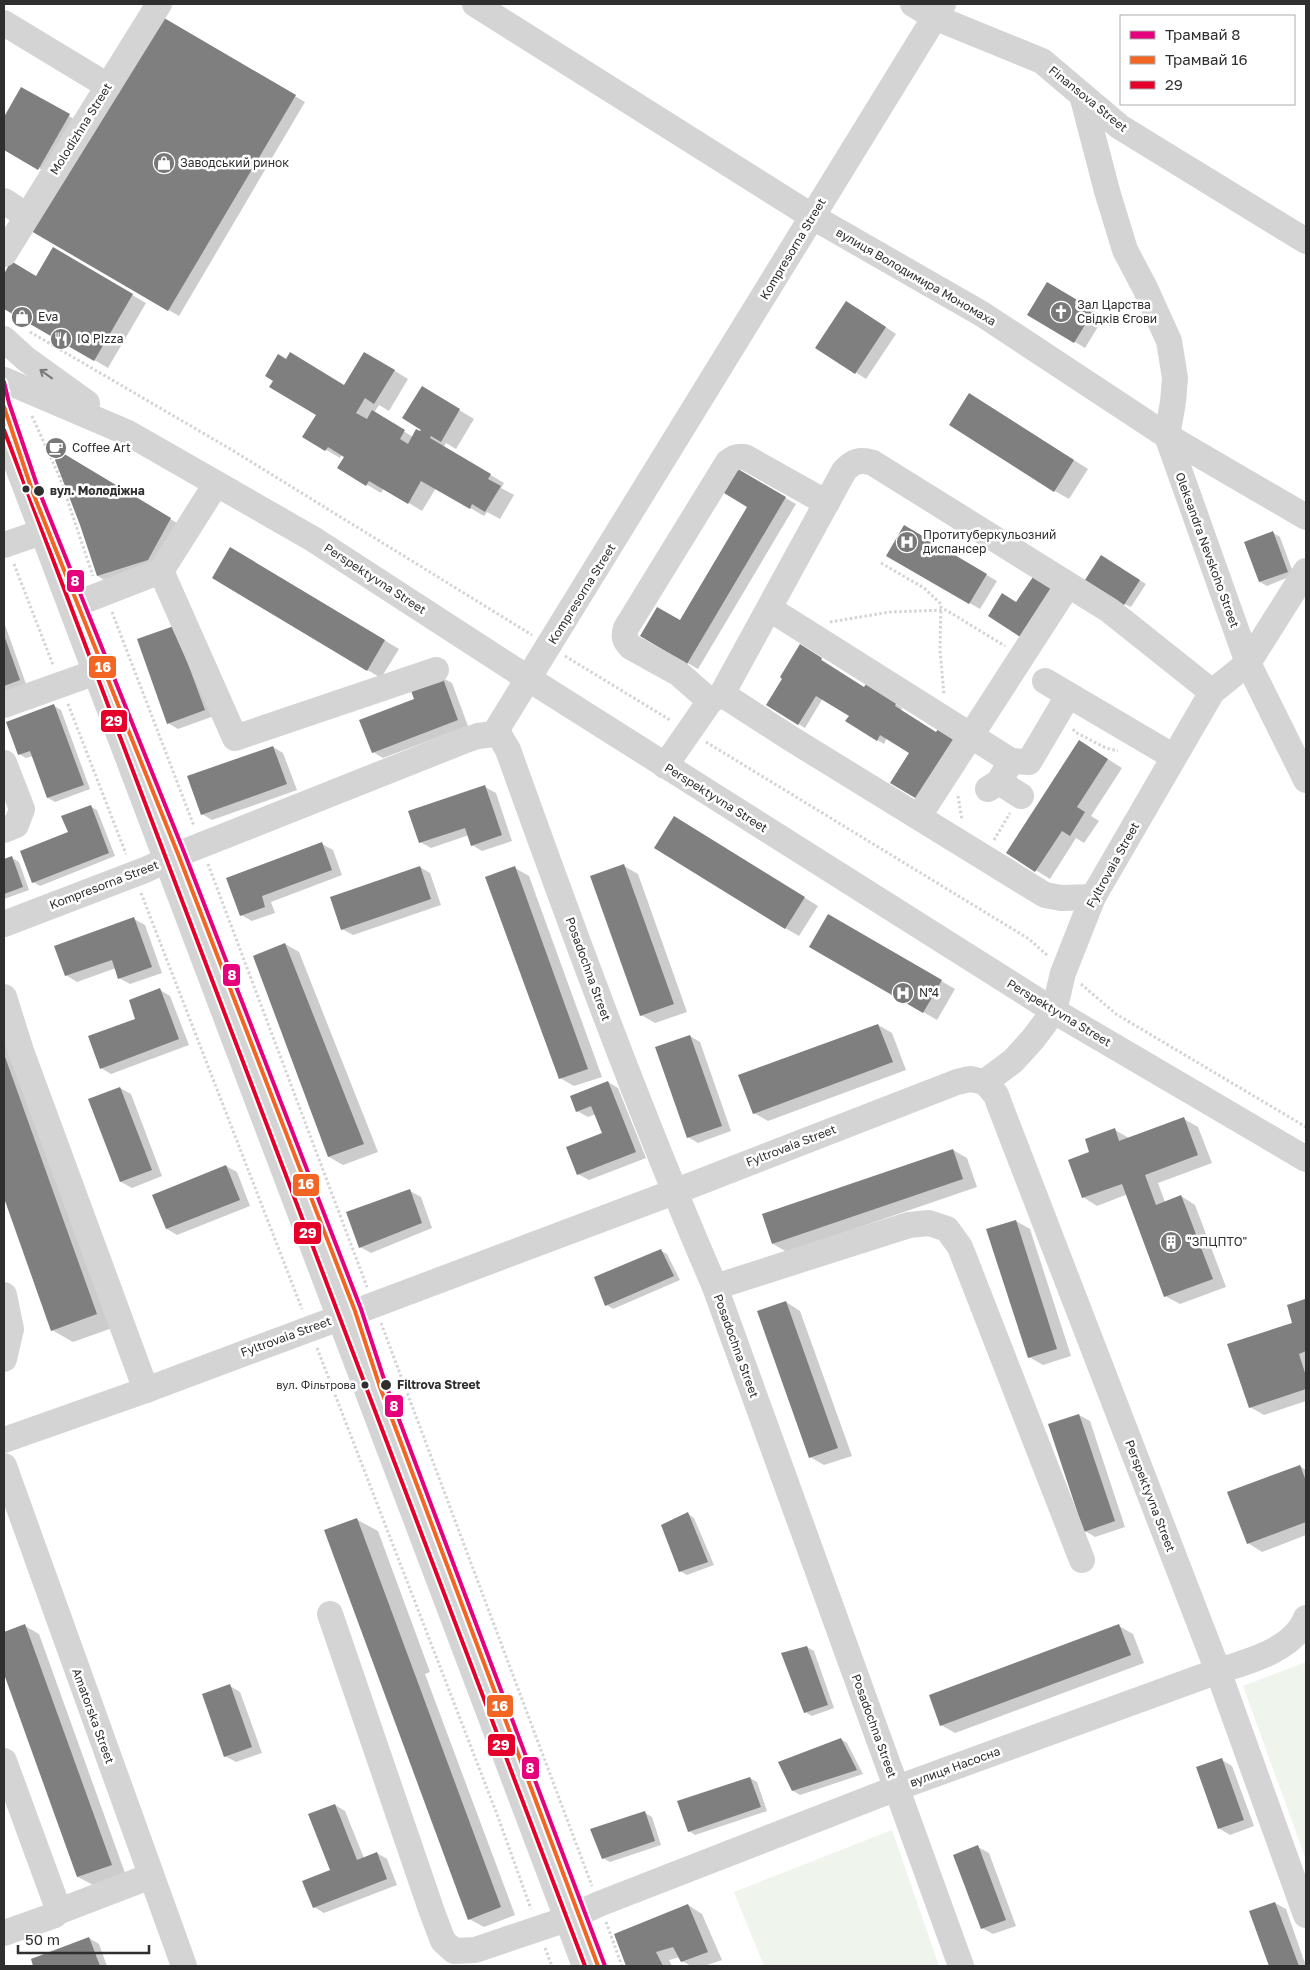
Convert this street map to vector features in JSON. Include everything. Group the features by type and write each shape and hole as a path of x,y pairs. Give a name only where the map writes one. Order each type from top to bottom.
{"street":[{"name":"Molodizhna Street","path":"4,254 159,4"},
{"name":"вулиця Володимира Мономаха","path":"475,4 813,216 982,314 1167,436 1306,517"},
{"name":"Kompresorna Street","path":"4,924 466,740 494,734 813,216 930,8"},
{"name":"Finansova Street","path":"930,8 1042,61 1120,127 1306,241"},
{"path":"4,23 108,86"},
{"path":"1082,95 1124,250 1145,288 1169,341 1175,378 1167,436"},
{"path":"4,201 27,216"},
{"name":"Perspektyvna Street","path":"13,333 26,359 128,433 313,539 665,766 1054,1011 1306,1159"},
{"name":"Perspektyvna Street","path":"4,380 128,433"},
{"path":"4,430 585,1966"},
{"name":"Oleksandra Nevskoho Street","path":"1167,436 1248,663"},
{"path":"827,503 745,457 733,458 728,462 626,628 624,635 626,642 631,647 716,697 988,844 1045,895 1061,898 1093,897"},
{"path":"665,766 716,697 770,609 844,471 852,463 862,460 874,463 1109,610 1212,692"},
{"path":"70,606 161,571 216,484"},
{"path":"4,544 42,532"},
{"path":"161,571 235,738 436,670"},
{"name":"Fyltrovaia Street","path":"4,1440 146,1390 374,1305 674,1192 957,1082 970,1078 985,1082 1013,1061 1033,1040 1054,1011 1064,970 1093,897 1212,692 1248,663 1306,571"},
{"path":"926,805 1068,585"},
{"path":"770,609 970,735 999,777 1021,796"},
{"path":"1248,663 1306,780"},
{"path":"4,705 96,672"},
{"path":"1045,681 1174,757"},
{"path":"999,777 1030,762 1062,706"},
{"name":"Posadochna Street","path":"494,734 501,738 508,750 601,1007 674,1192 715,1287 961,1966"},
{"path":"4,763 22,809 16,825 4,830"},
{"path":"4,997 20,1051 146,1390"},
{"name":"Perspektyvna Street","path":"985,1082 996,1095 1218,1672 1306,1914"},
{"path":"715,1287 909,1225 929,1223 947,1229 960,1246 1082,1560"},
{"path":"4,1295 11,1329 4,1359"},
{"name":"Amatorska Street","path":"4,1466 184,1966"},
{"name":"вулиця Насосна","path":"330,1614 443,1941 454,1951 475,1950 567,1918 897,1788 1254,1660 1294,1636 1304,1625 1306,1618"},
{"path":"4,1761 56,1903 57,1912"},
{"path":"4,1933 151,1876"}],"path":[{"path":"13,333 232,450 1028,939 1116,1014 1306,1127"},
{"path":"31,414 60,478 98,589 110,608 201,845 546,1758 622,1966"},
{"path":"881,563 924,588 941,604 940,656 946,720"},
{"path":"808,633 828,623 890,612 942,609"},
{"path":"957,788 962,819 970,824"},
{"path":"988,844 1021,796"},
{"path":"263,1208 490,1799 552,1966"}],"shaded area":[{"path":"1306,1662 1306,1860 1243,1686"},
{"path":"892,1830 939,1966 764,1966 734,1892"}],"building":[{"name":"Заводський ринок","path":"159,15 296,95 168,311 31,231"},
{"path":"21,87 70,114 38,170 4,150 4,117"},
{"path":"53,247 133,294 94,361 4,309 4,274 11,261 36,276"},
{"name":"Зал Царства Свідків Єгови","path":"1047,282 1094,310 1074,343 1027,315"},
{"path":"846,301 886,327 855,374 815,348"},
{"path":"290,352 344,385 364,352 395,370 374,404 365,398 356,413 367,419 372,410 405,430 400,439 408,444 416,429 421,430 402,418 422,386 460,409 441,442 431,436 430,438 491,474 488,479 501,486 485,512 472,504 470,509 421,481 408,504 369,481 366,486 337,468 344,457 328,447 325,451 302,437 316,415 269,387 273,381 265,376 278,354 286,359"},
{"path":"969,393 1074,460 1054,492 949,425"},
{"path":"56,449 171,518 148,560 97,576 55,460 57,457"},
{"path":"738,469 786,497 687,664 640,636 657,607 680,620 747,507 724,493"},
{"path":"904,525 987,574 969,604 886,556"},
{"path":"1273,531 1288,572 1259,582 1244,542"},
{"path":"230,547 385,640 367,671 212,578"},
{"path":"1101,555 1140,580 1124,605 1085,580"},
{"path":"1035,574 1058,589 1025,640 988,616 1002,593 1016,602"},
{"path":"174,626 205,710 167,724 137,639"},
{"path":"4,635 20,680 4,686"},
{"path":"800,644 822,658 821,660 864,687 866,684 896,703 895,706 936,732 938,729 960,742 922,802 890,783 909,753 880,735 877,741 845,721 849,716 816,696 798,725 766,705"},
{"path":"442,676 458,720 372,753 359,720 414,699 410,688"},
{"path":"54,704 84,785 47,798 30,751 18,755 6,722"},
{"path":"1079,740 1108,759 1077,807 1085,812 1070,836 1062,831 1035,872 1006,853"},
{"path":"273,746 287,784 201,815 187,776"},
{"path":"485,785 502,835 471,846 465,828 419,843 408,811"},
{"path":"91,805 109,853 32,883 20,851 68,832 61,816"},
{"path":"674,816 805,897 785,929 654,848"},
{"path":"322,842 332,870 262,896 265,907 240,916 226,878"},
{"path":"12,856 23,887 4,894 4,859"},
{"path":"624,864 674,1004 640,1016 590,876"},
{"path":"420,866 431,899 341,930 330,897"},
{"path":"515,866 588,1069 559,1079 485,877"},
{"path":"828,914 942,980 923,1013 809,947"},
{"path":"134,917 152,967 118,979 112,960 65,976 54,946"},
{"path":"285,943 364,1144 328,1157 253,956"},
{"path":"160,988 179,1039 100,1069 88,1036 135,1019 129,1000"},
{"path":"878,1024 893,1062 753,1114 738,1075"},
{"path":"690,1035 722,1126 687,1138 655,1047"},
{"path":"4,1054 97,1314 51,1331 4,1198"},
{"path":"608,1081 636,1152 577,1175 566,1147 602,1133 591,1106 576,1112 570,1096"},
{"path":"120,1087 152,1170 120,1182 88,1099"},
{"name":"\"ЗПЦПТО\"","path":"1184,1117 1198,1155 1145,1175 1156,1205 1181,1195 1213,1279 1164,1297 1122,1184 1082,1198 1068,1160 1089,1152 1085,1139 1115,1128 1119,1141"},
{"path":"953,1149 963,1179 772,1244 762,1214"},
{"path":"226,1165 240,1200 166,1229 152,1195"},
{"path":"410,1189 422,1223 359,1248 346,1212"},
{"path":"1016,1220 1057,1349 1028,1358 986,1229"},
{"path":"661,1249 674,1276 605,1306 594,1277"},
{"path":"1305,1299 1306,1351 1299,1354 1306,1376 1306,1389 1249,1408 1227,1344 1292,1323 1287,1305"},
{"path":"786,1301 838,1448 809,1458 757,1311"},
{"path":"1079,1414 1115,1521 1084,1532 1048,1424"},
{"path":"1300,1465 1306,1481 1306,1522 1247,1544 1227,1492"},
{"path":"688,1512 708,1562 679,1572 661,1525"},
{"path":"357,1518 501,1907 468,1920 324,1530"},
{"path":"25,1624 112,1865 77,1877 4,1674 4,1632"},
{"path":"1119,1624 1131,1655 940,1726 929,1695"},
{"path":"807,1646 828,1705 804,1713 781,1653"},
{"path":"230,1684 252,1747 224,1757 202,1694"},
{"path":"841,1738 857,1770 792,1791 778,1762"},
{"path":"1222,1758 1244,1820 1218,1829 1196,1767"},
{"path":"750,1777 761,1807 688,1832 677,1801"},
{"path":"335,1804 357,1860 377,1852 387,1879 313,1908 302,1881 330,1870 308,1814"},
{"path":"645,1811 655,1841 602,1859 590,1829"},
{"path":"978,1845 1006,1920 981,1929 953,1855"},
{"path":"1275,1902 1299,1966 1269,1966 1249,1911"},
{"path":"688,1904 708,1952 681,1962 673,1947 656,1952 663,1966 626,1966 614,1934"},
{"path":"89,1937 100,1966 33,1966 31,1959"}],"tram line":[{"name":"8","path":"4,382 9,403 39,491 184,852 361,1309 386,1385 605,1966"},
{"name":"16","path":"4,407 33,493 178,854 355,1311 380,1387 598,1966"}],"transit line":[{"name":"29","path":"4,430 585,1966"}],"place":[{"name":"Заводський ринок","path":"164,163"},
{"name":"Зал Царства Свідків Єгови","path":"1061,312"},
{"name":"Eva","path":"22,317"},
{"name":"IQ PIzza","path":"61,339"},
{"name":"Coffee Art","path":"56,448"},
{"name":"вул. Молодіжна","path":"39,491"},
{"name":"Протитуберкульозний диспансер","path":"907,542"},
{"name":"N°4","path":"903,993"},
{"name":"\"ЗПЦПТО\"","path":"1171,1242"},
{"name":"вул. Фільтрова","path":"365,1385"},
{"name":"Filtrova Street","path":"386,1385"}]}
